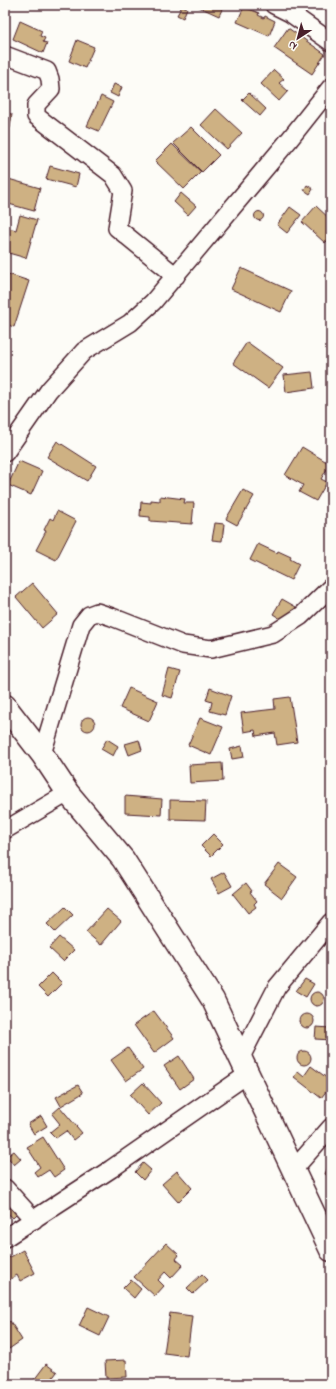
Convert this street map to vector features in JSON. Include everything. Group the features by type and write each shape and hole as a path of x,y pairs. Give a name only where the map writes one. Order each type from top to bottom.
{"street":[{"path":"274,5 290,13 331,42"},
{"path":"5,55 47,71 51,89 36,105 36,116 113,175 123,191 117,228 176,276"},
{"path":"5,453 49,390 84,351 130,323 153,302 290,140 331,87"},
{"path":"42,754 81,625 89,615 97,612 183,645 211,649 273,634 301,616 331,586"},
{"path":"5,706 42,754 68,793 123,859 213,1000 331,1250"},
{"path":"5,830 68,793"},
{"path":"5,1238 111,1169 244,1065 278,987 331,922"},
{"path":"294,1169 331,1127"},
{"path":"5,1188 34,1220"}],"building":[{"path":"197,5 224,5 219,16"},
{"path":"320,5 331,5 331,10"},
{"path":"182,6 187,8 183,18 177,15"},
{"path":"244,7 259,13 258,15 264,18 265,16 275,21 269,36 237,22"},
{"path":"20,21 42,31 40,36 45,38 43,42 47,43 43,53 13,39"},
{"path":"288,28 325,54 312,74 274,48"},
{"path":"77,40 94,47 85,68 69,61"},
{"path":"274,70 284,79 279,83 288,91 279,101 261,84"},
{"path":"114,84 122,87 118,97 110,93"},
{"path":"249,93 266,109 260,116 242,100"},
{"path":"101,96 113,102 99,131 87,126"},
{"path":"216,109 242,133 227,149 201,125"},
{"path":"5,113 12,114 10,128 5,127"},
{"path":"191,127 219,155 202,172 173,143"},
{"path":"172,144 201,172 184,189 155,161"},
{"path":"50,166 79,174 76,187 46,179"},
{"path":"5,178 40,188 34,211 5,203"},
{"path":"307,185 313,189 310,194 304,190"},
{"path":"181,193 196,206 188,215 174,202"},
{"path":"316,206 331,220 331,237 325,243 302,222"},
{"path":"290,207 301,215 287,233 277,225"},
{"path":"259,211 264,216 259,221 254,216"},
{"path":"20,215 37,220 26,258 5,252 5,227 16,230"},
{"path":"241,268 291,291 281,312 231,289"},
{"path":"5,273 29,281 14,327 5,324 5,300 7,295 5,294"},
{"path":"247,342 283,368 268,388 233,363"},
{"path":"312,372 314,388 286,392 284,375"},
{"path":"57,441 96,466 87,481 47,457"},
{"path":"302,447 330,464 321,479 327,482 316,501 299,492 303,485 285,475"},
{"path":"19,461 42,471 31,495 8,485"},
{"path":"243,490 254,496 237,525 226,519"},
{"path":"160,496 185,499 184,503 194,503 192,524 150,521 150,517 140,516 141,502 151,503 151,500 160,501"},
{"path":"57,511 76,521 56,560 36,550 46,531 44,530 50,518 53,520"},
{"path":"215,523 224,524 222,541 212,540"},
{"path":"258,544 277,553 278,551 291,557 290,559 299,564 291,580 250,560"},
{"path":"32,583 58,614 42,628 16,597"},
{"path":"282,599 296,607 287,623 273,614"},
{"path":"169,669 180,672 172,698 162,695"},
{"path":"129,688 158,701 149,721 120,708"},
{"path":"210,688 231,696 225,715 210,711 212,702 206,700"},
{"path":"290,697 297,742 277,745 275,733 256,736 255,730 244,732 241,713 275,709 274,699"},
{"path":"88,717 93,719 95,724 93,729 88,731 83,729 81,724 83,719"},
{"path":"200,718 223,727 211,755 188,745"},
{"path":"107,739 118,746 113,756 101,749"},
{"path":"139,740 142,750 129,755 125,744"},
{"path":"242,746 244,757 232,759 230,749"},
{"path":"222,763 223,781 190,783 189,765"},
{"path":"125,796 162,799 161,815 125,813"},
{"path":"170,800 206,801 205,820 170,819"},
{"path":"213,834 223,844 211,856 201,846"},
{"path":"279,864 297,877 282,898 264,884"},
{"path":"224,872 232,886 219,893 211,879"},
{"path":"246,883 252,891 250,892 257,901 254,904 256,907 248,913 233,894"},
{"path":"65,907 73,915 55,932 47,924"},
{"path":"107,909 121,921 101,945 86,932"},
{"path":"59,937 74,950 63,961 49,948"},
{"path":"52,973 62,983 48,997 38,987"},
{"path":"305,979 314,984 306,997 296,991"},
{"path":"317,992 322,994 324,999 322,1004 317,1006 312,1004 310,999 312,994"},
{"path":"154,1011 174,1038 154,1053 134,1025"},
{"path":"307,1014 312,1016 314,1021 312,1026 307,1028 302,1026 300,1021 302,1016"},
{"path":"316,1027 331,1028 331,1040 315,1039"},
{"path":"128,1048 143,1069 126,1081 111,1060"},
{"path":"301,1051 307,1051 311,1055 311,1061 307,1065 301,1065 297,1061 297,1055"},
{"path":"179,1056 194,1079 180,1089 164,1066"},
{"path":"311,1066 331,1081 331,1085 321,1098 294,1077 298,1071 304,1076"},
{"path":"143,1083 161,1103 148,1115 130,1095"},
{"path":"78,1085 83,1093 61,1106 56,1097"},
{"path":"60,1107 82,1133 73,1140 66,1131 56,1138 50,1132 60,1124 52,1114"},
{"path":"41,1116 47,1126 34,1134 28,1124"},
{"path":"43,1137 64,1170 54,1177 49,1170 38,1177 34,1172 40,1167 27,1147"},
{"path":"14,1151 21,1159 14,1165 7,1156"},
{"path":"331,1160 331,1177 325,1174"},
{"path":"143,1163 151,1170 143,1180 135,1172"},
{"path":"177,1171 192,1188 178,1202 162,1184"},
{"path":"5,1200 20,1211 13,1218 5,1211"},
{"path":"166,1243 179,1255 176,1259 183,1265 171,1278 165,1272 158,1280 164,1286 155,1296 134,1277"},
{"path":"23,1250 35,1273 20,1281 17,1275 5,1282 5,1260"},
{"path":"202,1274 208,1280 193,1294 187,1288"},
{"path":"131,1280 141,1289 134,1298 123,1288"},
{"path":"88,1307 109,1317 100,1336 79,1326"},
{"path":"170,1313 192,1316 187,1356 164,1353"},
{"path":"10,1321 22,1340 9,1349 5,1343 5,1325"},
{"path":"126,1360 127,1377 106,1378 105,1361"},
{"path":"46,1364 57,1372 48,1384 40,1384 34,1380"}]}
